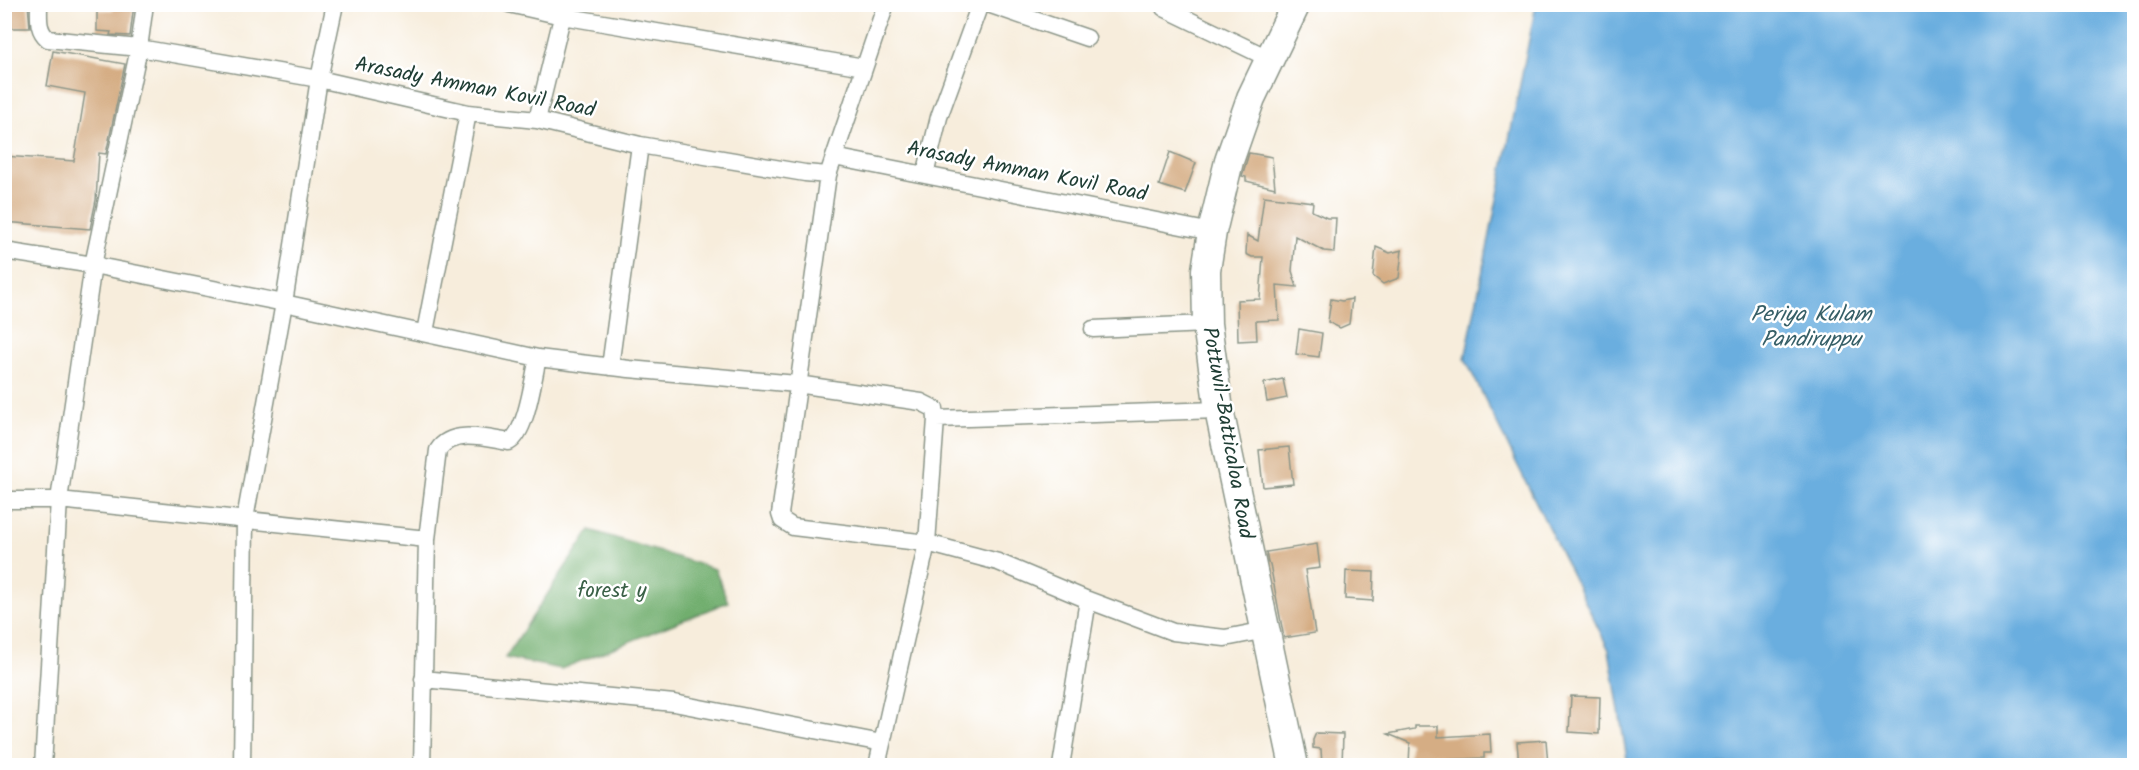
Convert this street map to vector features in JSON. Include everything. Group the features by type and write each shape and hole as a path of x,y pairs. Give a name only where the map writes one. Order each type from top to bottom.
{"highway":[{"name":"Pottuvil-Batticaloa Road","path":"1294,765 1219,410 1207,324 1206,270 1212,232 1229,161 1251,98 1296,4"}],"street":[{"name":"Arasady Amman Kovil Road","path":"39,4 39,28 48,39 139,48 319,79 468,113 537,120 640,145 828,175"},
{"path":"43,765 59,500 93,266 139,48 145,4"},
{"path":"242,765 245,519 284,303 319,79 335,4"},
{"path":"508,4 563,10 864,67"},
{"path":"886,4 828,175 797,384 780,514 782,520 794,527 927,543 998,562 1088,600 1173,632 1225,638 1266,630"},
{"path":"925,175 939,117 980,4"},
{"path":"988,4 1087,38"},
{"path":"1164,9 1270,58"},
{"path":"537,120 563,10"},
{"path":"425,332 468,113"},
{"path":"610,367 640,145"},
{"name":"Arasady Amman Kovil Road","path":"834,158 1212,232"},
{"path":"4,251 284,303 538,358 797,384 921,402 935,409 927,543 878,765"},
{"path":"1093,329 1207,324"},
{"path":"422,765 426,539 438,450 445,443 466,436 509,442 513,440 522,424 538,358"},
{"path":"936,419 1219,410"},
{"path":"4,500 59,500 426,539"},
{"path":"1061,765 1088,600"},
{"path":"423,679 674,703 882,743"}],"green space":[{"name":"forest y","path":"590,530 715,569 728,602 561,669 505,658"}],"water":[{"name":"Periya Kulam Pandiruppu","path":"1536,5 2134,5 2134,765 1628,765 1609,650 1465,359"}],"building":[{"path":"4,4 28,4 30,28 4,28"},
{"path":"113,4 134,4 130,36 110,35 111,32 97,31 97,10 113,10"},
{"path":"53,51 125,64 106,154 99,153 96,200 90,229 4,222 4,156 74,161 85,93 47,86"},
{"path":"1170,152 1196,163 1185,193 1159,185"},
{"path":"1249,153 1272,157 1275,188 1246,181 1246,177 1242,176"},
{"path":"1264,196 1313,202 1312,211 1327,218 1336,218 1334,252 1324,251 1295,236 1292,271 1297,287 1277,285 1279,320 1256,321 1257,340 1238,341 1237,300 1260,299 1263,257 1252,257 1246,254 1247,235 1258,241"},
{"path":"1376,247 1390,253 1402,250 1399,278 1383,284 1373,276"},
{"path":"1331,299 1342,301 1352,299 1349,324 1340,328 1328,322"},
{"path":"1299,329 1322,333 1319,357 1296,354"},
{"path":"1283,379 1287,398 1267,402 1264,383"},
{"path":"1289,447 1293,484 1263,487 1259,450"},
{"path":"1317,544 1320,568 1305,570 1315,633 1284,638 1266,552"},
{"path":"1346,571 1374,572 1373,601 1345,599"},
{"path":"1571,696 1600,697 1599,734 1569,732"},
{"path":"1415,726 1438,726 1438,737 1490,734 1491,753 1484,753 1484,758 1440,760 1440,765 1409,765 1410,743 1388,734 1415,729"},
{"path":"1316,733 1343,734 1342,765 1322,765 1321,749 1313,748"},
{"path":"1546,740 1548,765 1519,765 1517,742"}]}
